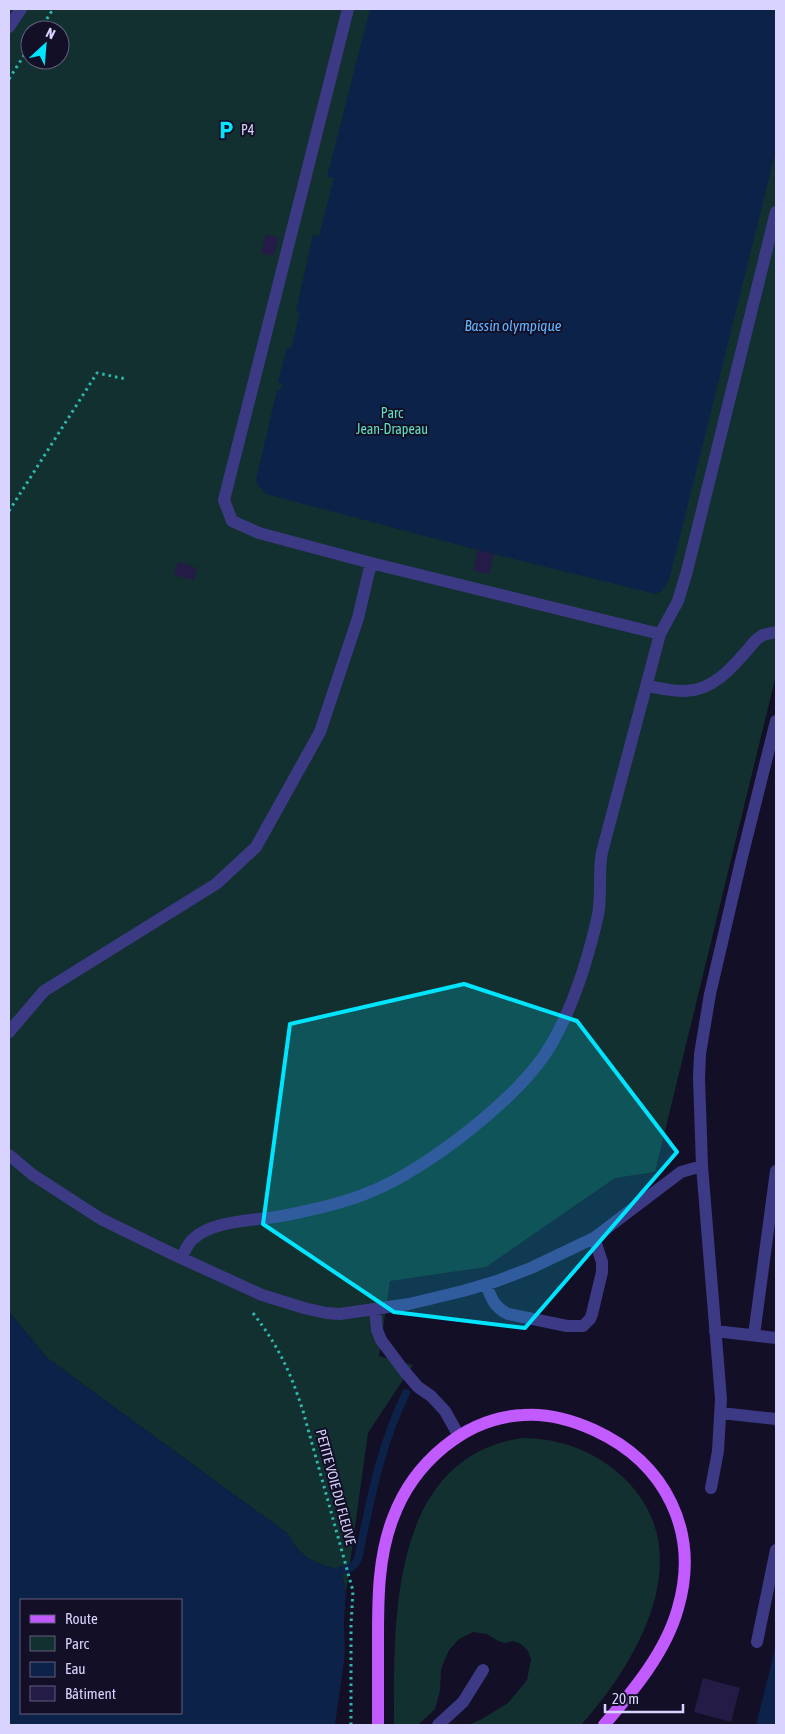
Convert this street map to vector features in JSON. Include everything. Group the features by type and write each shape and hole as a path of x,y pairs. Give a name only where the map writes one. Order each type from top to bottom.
{"main road":[{"path":"378,1725 379,1585 386,1541 392,1520 409,1485 435,1454 460,1436 484,1423 503,1417 523,1414 570,1420 599,1432 629,1450 652,1471 670,1500 682,1536 685,1558 684,1577 678,1609 670,1630 649,1667 604,1725"}],"street":[{"path":"9,27 20,9"},
{"path":"348,9 224,500 232,522 259,533 371,563 660,634"},
{"path":"181,1258 193,1238 210,1229 328,1206 372,1192 394,1181 427,1161 483,1119 505,1099 543,1058 552,1044 567,1014 593,934 600,898 600,862 602,852 648,686 660,634 678,601 687,571 776,212"},
{"path":"9,1032 44,991 216,884 256,847 320,732 358,618 371,563"},
{"path":"648,686 682,691 709,686 722,676 757,639 763,635 776,632"},
{"path":"711,1488 718,1451 721,1399 702,1166 700,1054 704,1025 741,861 776,721"},
{"path":"9,1156 34,1175 101,1219 181,1258 262,1295 304,1308 340,1314 409,1304 486,1284 557,1257 594,1238 681,1172 702,1166"},
{"path":"754,1335 776,1171"},
{"path":"486,1284 494,1304 499,1310 508,1314 567,1326 583,1326 592,1314 602,1272 602,1262 594,1238"},
{"path":"375,1310 377,1330 381,1340 418,1387 431,1396 445,1411 460,1436"},
{"path":"715,1331 776,1338"},
{"path":"721,1413 776,1419"},
{"path":"757,1642 776,1550"},
{"path":"438,1725 463,1702 483,1670"}],"path":[{"path":"46,20 53,9"},
{"path":"9,79 20,62"},
{"path":"9,511 97,373 126,379"},
{"name":"PETITE VOIE DU FLEUVE","path":"257,1320 277,1348 294,1384 353,1592 351,1616 351,1725"}],"highlighted area":[{"path":"464,984 577,1021 677,1152 525,1328 394,1312 263,1224 290,1024"}],"green space":[{"name":"Parc Jean-Drapeau","path":"9,9 776,9 776,675 655,1172 615,1178 486,1267 390,1281 379,1356 413,1365 368,1433 346,1592 341,1570 309,1559 298,1549 288,1534 47,1358 9,1312"},
{"path":"522,1438 548,1440 584,1451 616,1471 643,1500 657,1532 660,1566 654,1601 642,1635 624,1667 603,1698 581,1725 468,1725 508,1703 527,1680 531,1659 528,1651 521,1644 513,1641 505,1643 487,1634 473,1632 459,1639 449,1650 441,1669 440,1691 435,1709 418,1725 394,1725 395,1640 399,1595 408,1551 423,1511 445,1477 478,1452"}],"water":[{"name":"Bassin olympique","path":"370,9 776,9 776,150 669,580 662,591 655,594 478,550 266,494 259,486 256,480 277,390 280,391 282,383 278,382 287,347 291,348 300,312 296,311 313,235 319,236 334,178 327,177"},
{"path":"9,1312 47,1358 288,1534 298,1549 309,1559 341,1570 346,1592 344,1622 345,1654 335,1725 9,1725"},
{"path":"776,1645 776,1725 756,1725"}],"building":[{"path":"266,234 279,238 273,256 261,253"},
{"path":"478,550 494,554 489,574 473,570"},
{"path":"178,562 197,568 193,580 174,575"},
{"path":"703,1678 740,1688 731,1722 694,1712"}],"waterway":[{"path":"341,1570 351,1567 358,1559 372,1495 389,1433 406,1393"}],"place":[{"name":"P4","path":"226,130"}]}
